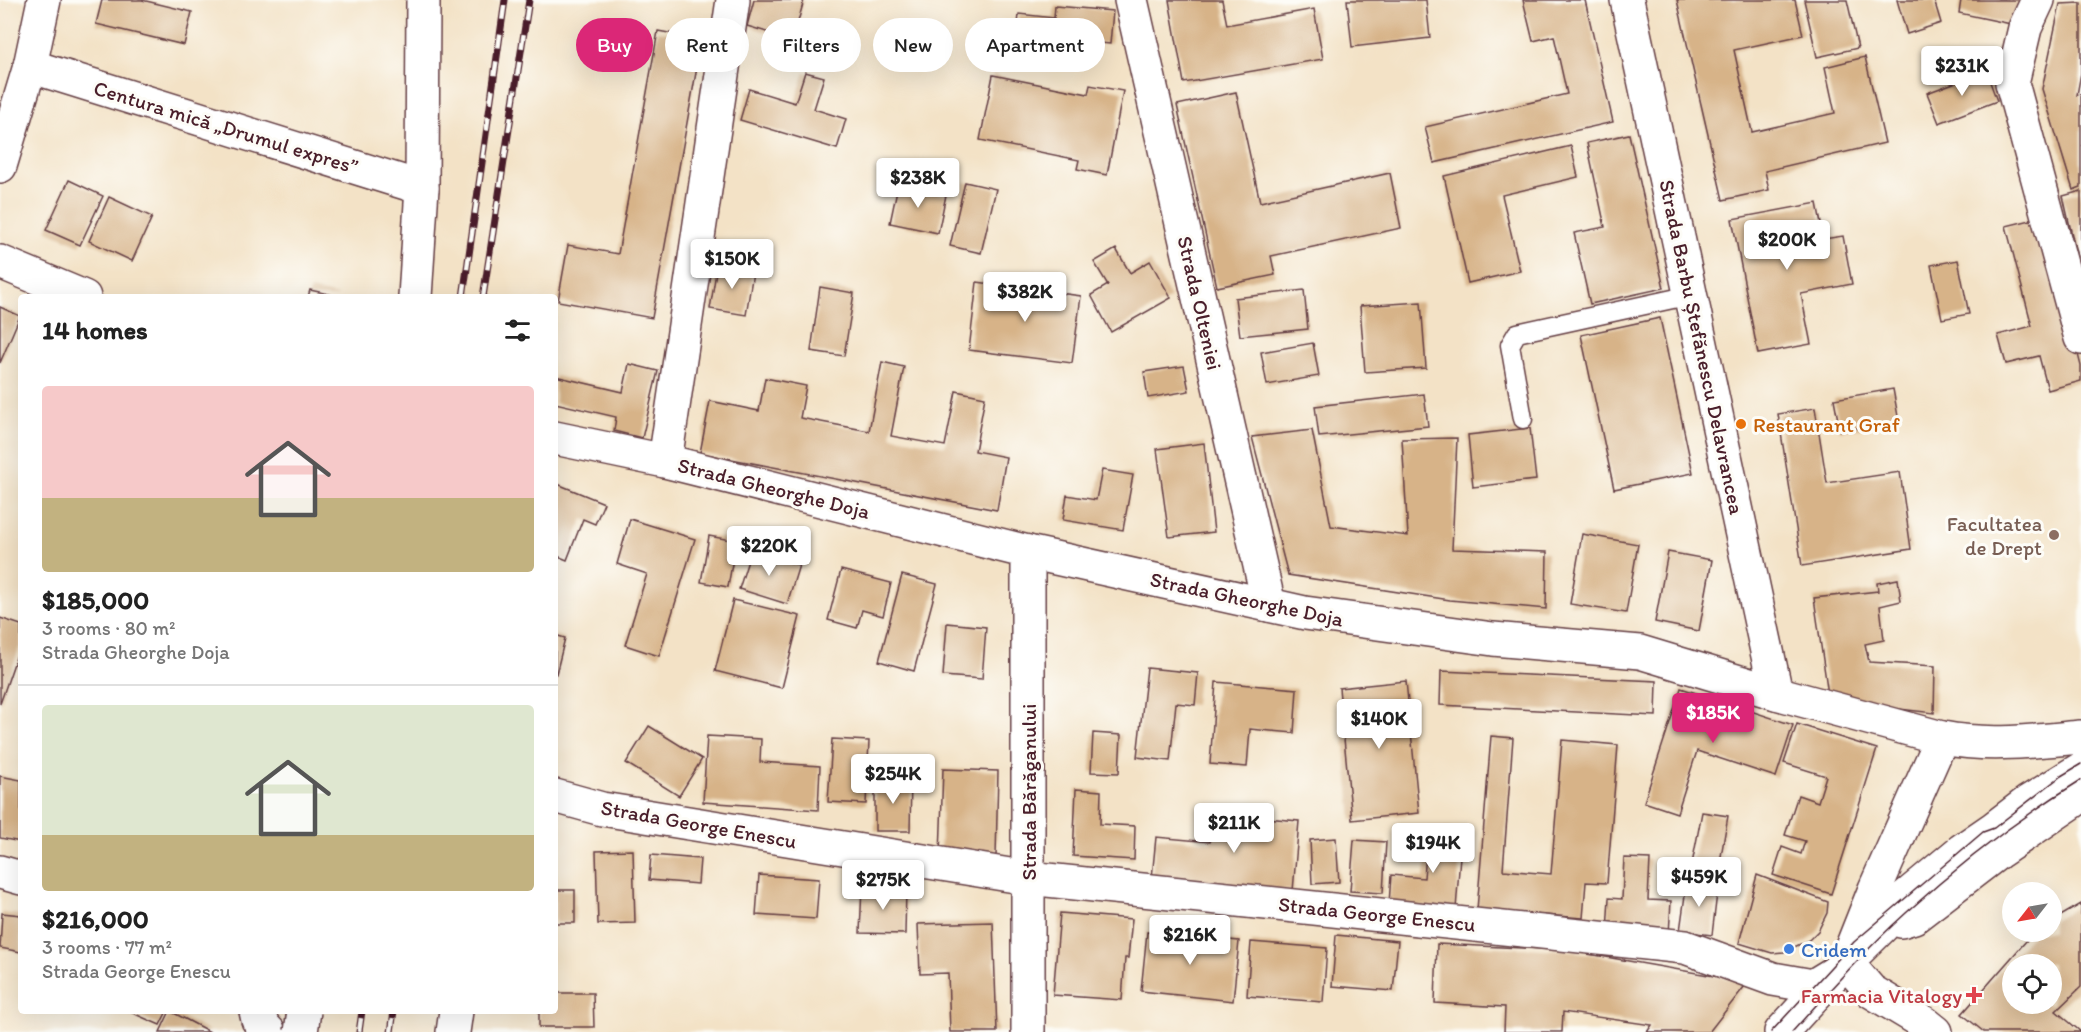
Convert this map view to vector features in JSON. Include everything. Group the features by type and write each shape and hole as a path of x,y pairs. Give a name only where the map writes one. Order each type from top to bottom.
{"street":[{"path":"0,166 30,66 44,0"},
{"path":"415,294 422,188 423,0"},
{"path":"665,461 733,0"},
{"name":"Strada Olteniei","path":"1131,0 1269,605"},
{"name":"Strada Barbu Ștefănescu Delavrancea","path":"1627,0 1776,693"},
{"path":"2038,0 2025,28 2012,83 2081,338"},
{"name":"Centura mică „Drumul expres”","path":"30,66 422,188"},
{"path":"0,262 77,294"},
{"name":"Strada Gheorghe Doja","path":"558,439 665,461 1028,552 1315,615 1470,636 1640,652 1776,693 1966,743 1992,744 2081,737"},
{"name":"Strada Bărăganului","path":"1028,552 1028,1032"},
{"path":"1841,967 1942,738"},
{"path":"1781,1032 1841,967 1882,927 1891,909 1962,850 2028,802 2081,769"},
{"path":"1882,927 1914,917 2000,851 2081,796"},
{"name":"Strada George Enescu","path":"558,797 602,809 1028,878 1685,947 1773,979 1813,986 1841,967"},
{"path":"0,872 18,877"},
{"path":"1841,967 1871,991 1936,1032"},
{"path":"257,1014 258,1020 269,1032"},
{"path":"453,1032 456,1014"}],"lane":[{"path":"1523,419 1510,345 1517,333 1691,295"}],"building":[{"path":"102,0 142,0 192,12 184,45 96,24"},
{"path":"754,0 804,0 799,18 761,18 761,30 749,27"},
{"path":"1169,0 1222,0 1227,25 1314,9 1323,59 1184,83"},
{"path":"1347,0 1426,0 1430,38 1352,47"},
{"path":"1523,0 1585,0 1613,122 1434,163 1425,127 1567,94 1554,36 1533,41"},
{"path":"1677,0 1795,0 1803,35 1734,50 1752,132 1835,113 1825,67 1865,57 1885,143 1765,171 1769,190 1723,200"},
{"path":"1804,0 1847,0 1858,48 1817,57"},
{"path":"1897,0 1934,0 1941,23 1907,34"},
{"path":"1961,0 2021,0 2016,25 1959,13"},
{"path":"2081,3 2081,73 2077,95 2081,94 2081,187 2073,190 2042,89 2060,4"},
{"path":"1055,6 1113,11 1110,44 1105,44 1105,18 1054,18"},
{"path":"1019,14 1054,18 1019,18"},
{"path":"658,31 665,32 665,72 696,72 652,318 558,301 568,245 618,254 651,72 653,72"},
{"path":"1986,71 1997,101 1939,123 1927,93"},
{"path":"805,72 824,77 814,109 846,119 837,149 740,120 749,89 795,103"},
{"path":"993,75 1088,94 1090,85 1123,91 1107,175 1077,169 1079,160 980,140"},
{"path":"1236,92 1260,202 1390,173 1401,228 1271,256 1275,275 1217,287 1177,105"},
{"path":"1629,134 1664,288 1590,304 1574,233 1605,227 1587,143"},
{"path":"1571,146 1578,177 1502,195 1520,271 1468,283 1444,176"},
{"path":"69,180 103,196 80,245 46,230"},
{"path":"965,182 996,189 981,253 950,246"},
{"path":"898,185 946,195 938,233 890,223"},
{"path":"2081,191 2081,270 2080,270 2063,196"},
{"path":"109,197 152,217 132,261 89,241"},
{"path":"1817,203 1824,239 1843,236 1852,284 1801,294 1811,344 1758,354 1732,219"},
{"path":"2043,217 2081,366 2081,381 2048,390 2039,356 2006,364 1998,335 2032,326 2006,226"},
{"path":"1116,249 1130,273 1150,261 1171,298 1111,332 1091,295 1108,285 1094,262"},
{"path":"1958,260 1969,314 1942,319 1931,265"},
{"path":"717,266 753,272 746,315 710,309"},
{"path":"977,282 1081,296 1072,363 969,350"},
{"path":"820,287 854,293 844,356 811,351"},
{"path":"310,290 329,294 309,294"},
{"path":"1304,290 1308,329 1240,336 1235,298"},
{"path":"1421,302 1426,368 1365,372 1360,306"},
{"path":"0,307 18,315 18,321 0,363"},
{"path":"1660,318 1693,473 1614,489 1581,335"},
{"path":"1313,343 1319,376 1267,385 1261,352"},
{"path":"882,362 904,367 891,436 945,446 956,391 985,397 975,451 1006,457 997,510 700,453 710,401 759,411 765,378 806,386 800,418 869,431"},
{"path":"629,364 658,371 642,438 614,431 616,417 558,404 558,377 623,392"},
{"path":"1184,366 1189,391 1148,398 1144,372"},
{"path":"1893,389 1899,422 1840,431 1834,399"},
{"path":"1424,394 1428,426 1319,437 1315,406"},
{"path":"1815,408 1827,483 1900,472 1911,549 1802,566 1778,414"},
{"path":"1530,428 1536,480 1473,487 1468,435"},
{"path":"1312,430 1331,526 1408,536 1402,439 1457,438 1452,549 1547,552 1546,609 1450,600 1288,575 1252,437"},
{"path":"1204,443 1214,532 1169,537 1157,449"},
{"path":"1102,470 1133,475 1123,530 1063,520 1067,495 1096,500"},
{"path":"558,484 604,503 595,524 583,519 567,560 558,556"},
{"path":"630,519 695,539 659,656 625,645 647,574 617,564"},
{"path":"1582,534 1638,544 1626,613 1570,604"},
{"path":"709,536 736,541 728,587 701,582"},
{"path":"751,551 799,565 787,604 739,589"},
{"path":"1668,552 1712,560 1699,631 1655,622"},
{"path":"841,570 891,583 883,616 862,610 857,628 828,620"},
{"path":"902,575 937,584 914,671 879,661"},
{"path":"1898,579 1901,601 1880,606 1884,640 1865,644 1869,662 1935,666 1934,713 1829,701 1814,598 1878,591 1877,583"},
{"path":"733,600 800,616 782,688 715,671"},
{"path":"0,618 18,624 18,652 0,704"},
{"path":"947,623 986,627 982,679 943,676"},
{"path":"558,636 565,638 558,666"},
{"path":"1147,668 1198,673 1195,705 1176,703 1170,761 1137,757"},
{"path":"1441,671 1657,681 1656,716 1440,705"},
{"path":"1406,681 1419,813 1352,820 1339,688"},
{"path":"1216,682 1297,689 1294,733 1250,729 1247,767 1210,764"},
{"path":"1681,688 1793,725 1776,777 1697,751 1677,813 1644,802"},
{"path":"1797,724 1877,749 1831,894 1773,875 1782,847 1801,854 1805,841 1785,835 1798,795 1818,802 1826,776 1784,763"},
{"path":"649,726 702,759 679,796 626,763"},
{"path":"1093,733 1121,735 1119,773 1091,772"},
{"path":"707,736 761,739 760,762 820,766 818,810 703,802"},
{"path":"1491,736 1513,738 1503,870 1551,874 1562,740 1618,745 1607,883 1586,882 1583,918 1477,910"},
{"path":"832,739 869,741 866,804 828,802"},
{"path":"943,769 998,771 996,857 940,855"},
{"path":"0,776 18,779 18,841 0,838"},
{"path":"875,780 911,780 910,831 875,831"},
{"path":"1076,789 1101,791 1100,824 1135,826 1134,860 1073,856"},
{"path":"1702,812 1728,816 1719,868 1692,864"},
{"path":"1213,813 1299,821 1293,891 1152,878 1156,837 1210,842"},
{"path":"1428,827 1462,830 1456,909 1389,904 1391,875 1424,878"},
{"path":"1336,838 1339,882 1312,884 1310,840"},
{"path":"1354,840 1386,842 1383,893 1350,891"},
{"path":"633,850 635,923 598,924 596,851"},
{"path":"651,855 700,859 698,884 649,880"},
{"path":"1624,858 1650,859 1648,900 1671,901 1669,934 1607,931 1609,898 1622,899"},
{"path":"759,875 819,879 816,919 756,915"},
{"path":"1757,875 1828,902 1827,913 1818,931 1809,940 1784,952 1772,953 1739,943"},
{"path":"1687,881 1718,885 1712,935 1680,931"},
{"path":"862,887 906,889 905,934 860,933"},
{"path":"558,890 575,890 575,923 558,923"},
{"path":"2081,904 2081,987 2062,1005 2062,954 2015,954 2025,942 2062,942 2062,915"},
{"path":"2,913 18,915 18,951 0,948"},
{"path":"1060,913 1132,919 1128,958 1125,958 1122,1000 1053,995"},
{"path":"993,922 997,1032 950,1032 948,973 920,974 918,924"},
{"path":"1147,932 1239,941 1233,1001 1141,991"},
{"path":"1336,935 1398,941 1393,991 1332,986"},
{"path":"1251,942 1327,948 1323,1002 1247,996"},
{"path":"1437,944 1566,950 1748,982 1709,1032 1647,1032 1652,1025 1563,1012 1562,1032 1504,1032 1505,1007 1435,1003"},
{"path":"2002,968 2002,1014 2060,1014 2081,1032 1984,1032 1962,1014"},
{"path":"558,993 593,993 594,1027 539,1027 539,1014 558,1014"},
{"path":"135,1014 166,1014 160,1025"},
{"path":"169,1014 176,1014 210,1032 160,1032"}],"tram line":[{"path":"1771,1032 1854,942 1983,832 1994,828 2061,776 2081,764"},
{"path":"1792,1032 1862,956 1926,895 2013,826 2081,780"}],"railway":[{"path":"463,294 505,0"},
{"path":"483,294 529,0"},
{"path":"359,1032 362,1014"},
{"path":"391,1032 394,1014"}],"place":[{"name":"Restaurant Graf","path":"1741,424"},
{"name":"Facultatea de Drept","path":"2054,535"},
{"name":"Cridem","path":"1789,949"},
{"name":"Farmacia Vitalogy","path":"1974,995"}]}
